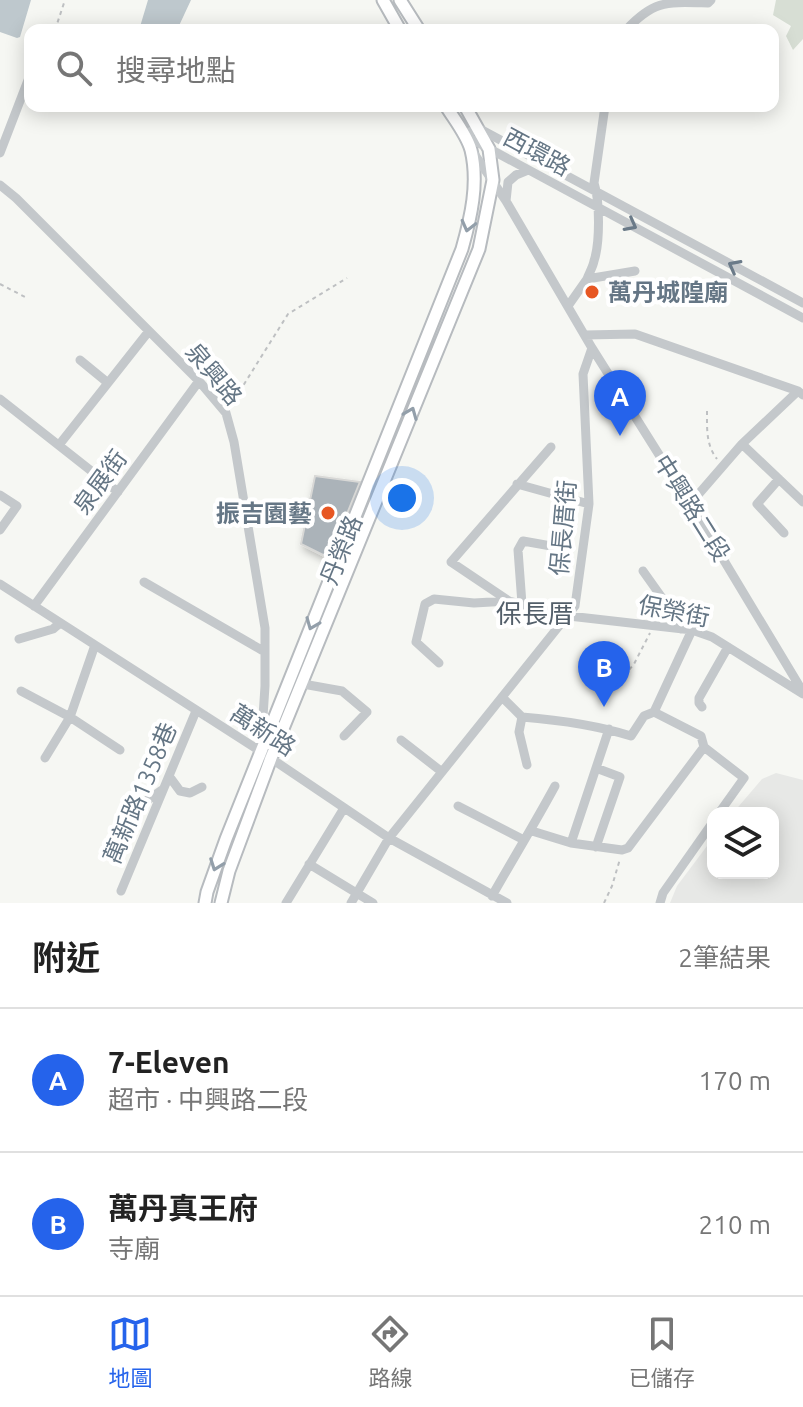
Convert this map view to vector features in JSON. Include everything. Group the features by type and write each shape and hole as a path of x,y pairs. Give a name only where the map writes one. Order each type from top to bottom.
{"main road":[{"path":"383,0 397,24"},
{"path":"402,1 415,24"},
{"name":"中興路二段","path":"450,112 471,148"},
{"name":"中興路二段","path":"469,112 489,149 493,180"},
{"name":"丹榮路","path":"205,903 216,865 260,751 462,249 475,191 471,148"},
{"name":"丹榮路","path":"221,903 229,871 271,758 479,249 493,180"},
{"path":"379,454 392,459"}],"street":[{"path":"630,24 652,4 708,3 711,0"},
{"path":"397,24 402,1"},
{"path":"0,153 24,91"},
{"path":"568,306 587,279 595,259 598,207 594,183 604,112"},
{"name":"西環路","path":"464,135 478,128 803,303"},
{"name":"西環路","path":"464,135 803,318"},
{"name":"中興路二段","path":"471,148 803,693"},
{"path":"506,201 508,182 528,170"},
{"name":"泉興路","path":"0,185 199,381 226,413 234,442 265,628 260,751"},
{"path":"587,279 635,271"},
{"path":"59,445 149,331"},
{"path":"585,335 635,334 800,393 742,444 690,504"},
{"name":"保長厝街","path":"354,898 389,838 575,606 589,504 583,374 592,348"},
{"path":"80,360 108,383"},
{"name":"泉展街","path":"34,606 199,381"},
{"path":"0,399 118,492"},
{"path":"742,444 803,502"},
{"path":"509,601 451,562 551,447"},
{"path":"779,479 757,504 784,533"},
{"path":"517,484 589,504"},
{"path":"0,495 17,506 0,530"},
{"path":"522,604 518,550 523,541 551,546"},
{"path":"643,571 681,629"},
{"path":"144,582 265,652"},
{"name":"萬新路","path":"0,584 271,758 389,838 507,903"},
{"path":"439,663 416,642 425,604 441,599 474,603 509,601"},
{"name":"保榮街","path":"509,601 569,616 692,630 712,637 803,693"},
{"path":"19,639 53,629 60,623"},
{"path":"502,697 522,717 609,729 631,736 644,716 654,712 692,630"},
{"path":"45,758 70,717 95,645"},
{"path":"702,707 699,698 728,647"},
{"path":"303,684 342,691 367,712 344,736"},
{"path":"21,691 70,717 120,750"},
{"name":"萬新路1358巷","path":"121,891 196,711"},
{"path":"654,712 701,736 704,747 744,778 723,807"},
{"path":"522,717 519,732 527,765"},
{"path":"571,843 609,729"},
{"path":"401,740 442,772"},
{"path":"532,831 571,843 622,850 628,848 704,747"},
{"path":"596,768 620,777 596,847"},
{"path":"169,776 180,791 190,793 202,787"},
{"path":"492,896 532,831 555,786"},
{"path":"135,809 163,789"},
{"path":"458,806 524,840"},
{"path":"286,903 344,808"},
{"path":"660,903 663,893 707,831"},
{"path":"309,864 354,898 373,903"}],"path":[{"path":"57,24 65,0"},
{"path":"226,413 288,314 347,278"},
{"path":"0,284 25,297"},
{"path":"707,411 707,436 711,452 723,466"},
{"path":"619,682 634,664 653,625"},
{"path":"604,903 622,850"}],"shaded area":[{"path":"0,0 31,0 20,37 0,32"},
{"path":"148,0 191,0 180,24 141,24"},
{"path":"776,0 803,0 803,39 793,50 786,36 791,26 773,15"},
{"path":"776,773 803,780 803,903 670,903 677,886 707,846 707,879 779,879 779,807 738,807 762,779"}],"building":[{"name":"振吉園藝","path":"315,476 360,482 329,558 301,544"}],"place":[{"name":"萬丹城隍廟","path":"592,292"},
{"name":"7-Eleven","path":"620,436"},
{"name":"振吉園藝","path":"328,513"},
{"name":"萬丹真王府","path":"604,707"}],"district":[{"name":"保長厝","path":"535,613"}]}
